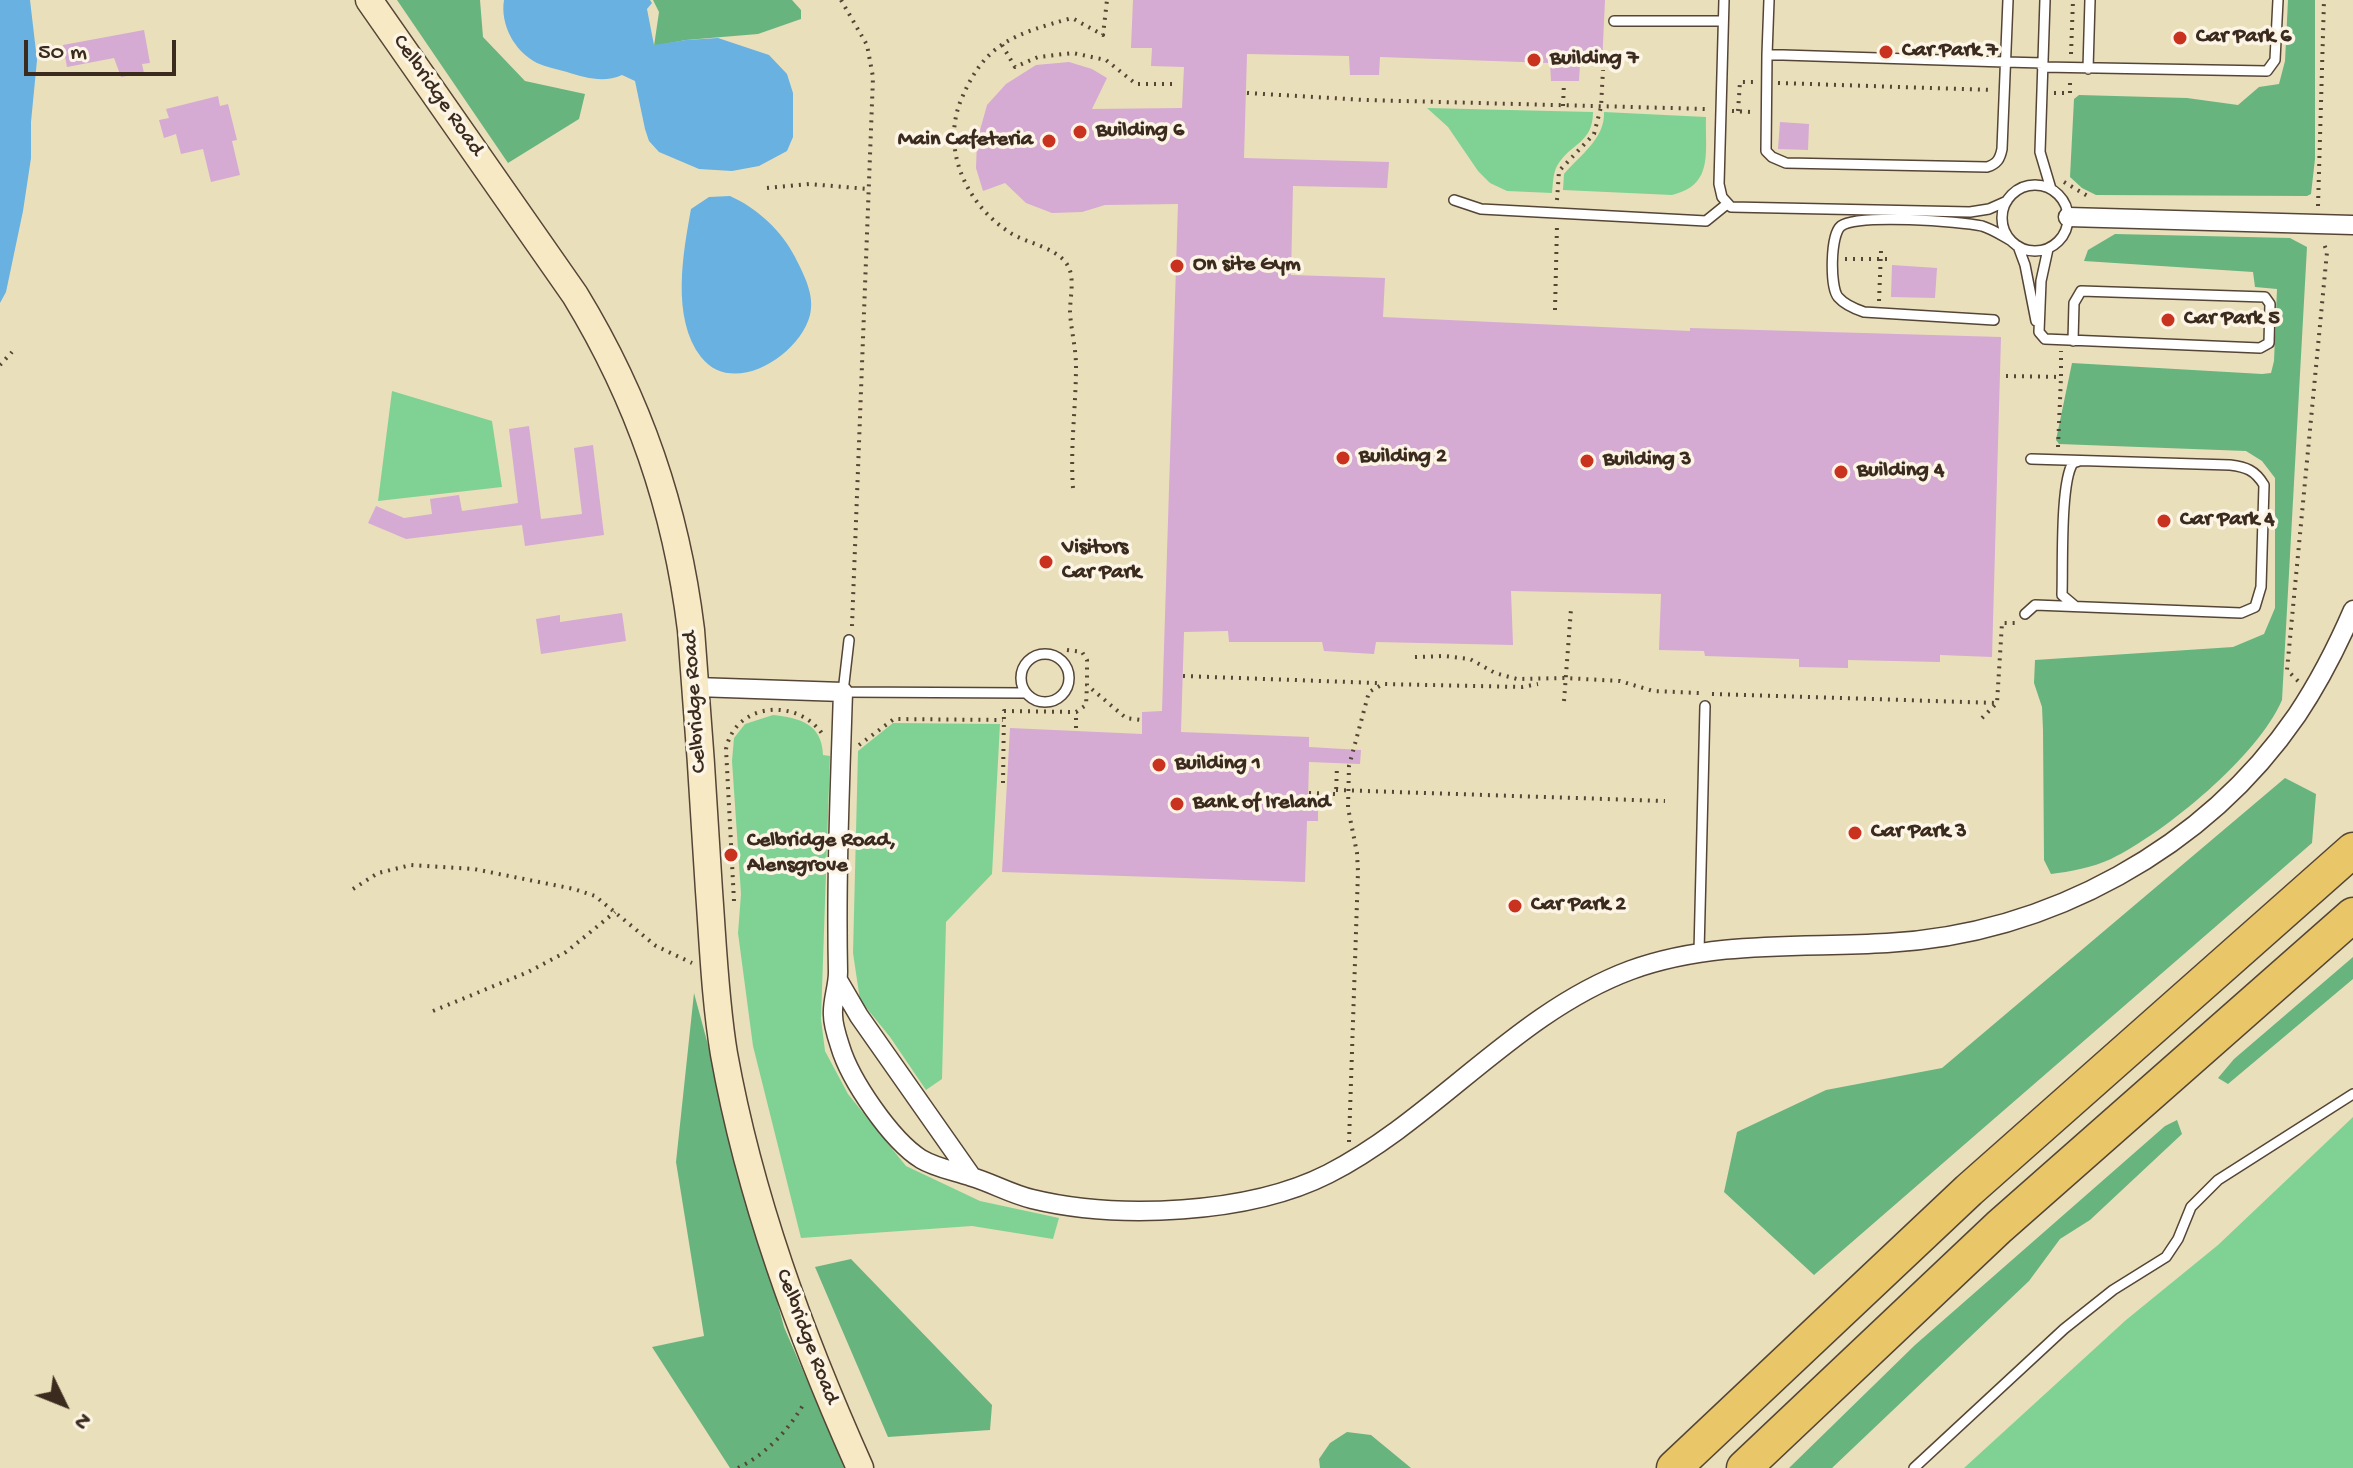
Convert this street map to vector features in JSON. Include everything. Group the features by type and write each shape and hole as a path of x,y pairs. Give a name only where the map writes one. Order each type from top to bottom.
{"highway":[{"path":"1674,1468 1969,1190 2353,850"},
{"path":"1744,1468 1999,1227 2353,915"}],"main road":[{"name":"Celbridge Road","path":"369,0 575,295 621,378 649,442 684,574 696,687 715,980 724,1053 745,1149 771,1245 811,1357 860,1468"}],"street":[{"path":"2068,217 2353,225"},
{"path":"696,687 843,692 836,937 838,980 832,1016 844,1057 857,1084 897,1138 924,1161 1046,1202 1113,1209 1169,1210 1266,1197 1300,1187 1385,1140 1536,1021 1590,987 1662,960 1735,947 1885,943 1950,937 2017,919 2070,900 2120,876 2202,819 2255,768 2312,693 2353,610"},
{"path":"838,980 859,1016 972,1177"}],"lane":[{"path":"1724,0 1719,184 1727,204 1731,207 1970,212 1989,209 2031,185 2051,189 2066,205 2068,217 2063,235 2048,249 2041,281 2039,332"},
{"path":"1769,0 1766,151 1772,157 1786,163 1987,167 2001,157 2008,0"},
{"path":"2045,0 2040,152 2051,189"},
{"path":"2088,69 2090,0"},
{"path":"1767,55 2005,62 2088,69 2267,71 2273,65 2276,54 2278,0"},
{"path":"1614,21 1723,21"},
{"path":"1454,200 1481,209 1706,221 1727,204"},
{"path":"2007,201 2002,221 2025,265 2039,332 2045,339 2061,341 2260,348 2269,343 2270,304 2265,297 2081,291 2074,303 2073,341"},
{"path":"1994,320 1864,312 1849,307 1836,295 1833,259 1837,230 1857,221 1942,221 1982,226 2028,250 2048,249"},
{"path":"2024,618 2035,605 2241,613 2249,611 2258,601 2261,587 2264,485 2254,472 2245,467 2031,459"},
{"path":"2079,607 2065,600 2063,583 2066,479 2073,463 2082,460"},
{"path":"849,640 843,692 1025,693 1031,699 1045,703 1060,697 1068,685 1066,665 1052,655 1031,658 1020,678 1025,693"},
{"path":"1699,952 1705,706"},
{"path":"1914,1468 2064,1329 2113,1290 2166,1257 2178,1239 2191,1207 2218,1180 2353,1094"}],"path":[{"path":"841,0 867,45 873,77 849,640"},
{"path":"1073,488 1070,455 1076,365 1070,312 1071,275 1061,256 1008,232 975,200 956,158 953,136 956,112 968,83 984,57 1019,33 1072,18 1103,35 1107,0"},
{"path":"2042,92 2070,93 2073,0"},
{"path":"2312,693 2287,670 2327,252 2316,223 2324,0"},
{"path":"1002,45 1015,67 1038,57 1073,53 1106,60 1136,84 1178,84"},
{"path":"1555,310 1559,171 1594,134 1601,107 1603,70"},
{"path":"1738,111 1740,82 2004,91"},
{"path":"1563,106 1564,83"},
{"path":"1247,93 1766,113"},
{"path":"2044,170 2095,200"},
{"path":"767,188 809,184 868,189"},
{"path":"2318,203 2326,204"},
{"path":"1879,313 1884,259 1881,251"},
{"path":"1833,259 1884,259"},
{"path":"2061,341 2058,448 2071,448"},
{"path":"0,365 12,352"},
{"path":"2006,376 2061,377"},
{"path":"1564,701 1571,609"},
{"path":"1982,718 1997,703 2002,623 2024,618"},
{"path":"1003,783 1004,711 1076,712 1086,705 1087,660 1082,652 1067,650"},
{"path":"1415,657 1470,659 1495,673 1517,679 1620,681 1662,693 1997,703"},
{"path":"1183,676 1383,684 1522,687 1538,684"},
{"path":"1355,1159 1349,1148 1358,858 1349,823 1349,766 1361,729 1365,701 1369,692 1383,684"},
{"path":"1087,685 1126,718 1142,720"},
{"path":"734,901 726,749 729,736 740,720 761,712 788,711 813,722 828,744 857,746 894,719 1003,720"},
{"path":"1076,712 1076,728"},
{"path":"1309,793 1336,794 1337,766"},
{"path":"1336,790 1665,801"},
{"path":"353,889 378,873 411,865 474,869 574,889 595,896 656,946 685,958 715,980"},
{"path":"433,1011 541,966 566,952 615,912"},
{"path":"738,1468 757,1459 791,1425 803,1405 828,1397"}],"green space":[{"path":"397,0 480,0 483,37 525,81 585,94 579,119 508,163"},
{"path":"653,0 792,0 801,10 801,19 758,34 654,46 659,12"},
{"path":"2288,0 2315,0 2315,159 2311,194 2096,195 2070,177 2074,99 2079,95 2187,98 2238,105 2259,87 2279,84 2285,61"},
{"path":"1427,108 1593,112 1592,123 1585,137 1557,166 1552,193 1507,191 1490,183 1448,127"},
{"path":"1604,112 1706,117 1706,155 1701,175 1695,184 1672,195 1563,190 1564,174 1596,138"},
{"path":"2115,234 2290,238 2307,247 2282,700 2270,722 2232,768 2158,831 2111,859 2081,869 2051,874 2044,860 2042,707 2034,683 2035,660 2233,647 2264,634 2275,608 2275,478 2262,461 2246,451 2059,444 2056,440 2072,363 2271,373 2277,289 2255,287 2253,272 2084,261 2088,250"},
{"path":"392,391 492,421 502,487 378,501"},
{"path":"773,715 792,718 814,729 822,744 823,755 830,756 821,1019 825,1051 848,1094 906,1166 980,1201 1059,1218 1053,1239 972,1226 801,1238 753,1046 738,933 741,894 732,761 734,738 745,724"},
{"path":"893,723 1000,724 992,874 946,922 942,1079 926,1090 860,1000 853,953 858,751"},
{"path":"2285,778 2316,794 2312,843 1814,1275 1724,1192 1737,1132 1826,1090 1942,1068"},
{"path":"2353,957 2353,979 2228,1084 2218,1078 2234,1059"},
{"path":"694,993 784,1327 845,1468 730,1468 652,1347 704,1336 676,1162"},
{"path":"2353,1117 2353,1468 1964,1468 2126,1320 2218,1245"},
{"path":"2177,1120 2182,1134 2090,1220 2060,1239 2029,1281 1832,1468 1789,1468 1915,1345 2165,1126"},
{"path":"851,1259 992,1405 990,1430 888,1437 815,1267"},
{"path":"1347,1432 1371,1435 1411,1468 1320,1468 1319,1459 1330,1443"}],"water":[{"path":"0,0 30,0 37,60 31,158 23,211 6,292 0,303"},
{"path":"504,0 650,0 652,3 647,9 654,45 718,38 769,55 787,74 793,93 793,137 787,151 759,166 732,171 699,169 659,152 649,141 635,81 622,75 608,79 588,78 537,63 510,36 504,18"},
{"path":"730,196 759,214 783,238 805,278 811,308 804,330 780,357 747,372 730,373 714,369 701,357 692,341 686,324 682,285 691,209 709,197"}],"building":[{"path":"1133,0 1605,0 1602,65 1580,64 1579,81 1551,81 1550,63 1380,57 1379,75 1350,75 1349,56 1247,54 1244,158 1389,162 1387,188 1293,186 1291,275 1385,278 1383,317 1690,331 1690,328 2001,337 1992,657 1940,655 1940,662 1848,660 1848,668 1799,667 1799,659 1705,656 1704,651 1659,650 1661,594 1511,591 1513,645 1376,642 1374,654 1324,651 1322,642 1229,642 1228,631 1184,632 1181,732 1309,737 1309,747 1361,750 1360,764 1309,762 1308,799 1318,800 1318,821 1307,821 1305,882 1002,872 1010,728 1142,734 1142,712 1162,711 1178,204 1105,205 1082,212 1052,213 1026,203 1005,183 983,191 976,168 977,141 987,105 1006,84 1036,65 1069,62 1092,69 1107,78 1092,109 1182,108 1184,67 1151,66 1152,48 1131,48"},
{"path":"144,30 150,63 142,64 144,73 121,77 114,58 67,67 63,45"},
{"path":"218,96 220,106 228,104 237,140 232,141 240,175 211,182 203,149 181,154 176,134 164,138 159,120 169,118 166,109"},
{"path":"1780,122 1809,124 1808,150 1778,149"},
{"path":"1892,265 1937,268 1935,298 1891,297"},
{"path":"529,426 541,519 582,514 574,448 593,445 604,535 525,546 522,525 406,539 368,523 376,506 404,518 432,514 430,499 459,495 462,511 518,503 509,429"},
{"path":"622,613 626,641 541,654 536,619 560,615 560,622"}],"place":[{"name":"Car Park 6","path":"2180,38"},
{"name":"Car Park 7","path":"1886,52"},
{"name":"Building 7","path":"1534,60"},
{"name":"Building 6","path":"1080,132"},
{"name":"Main Cafeteria","path":"1049,141"},
{"name":"On site Gym","path":"1177,266"},
{"name":"Car Park 5","path":"2168,320"},
{"name":"Building 2","path":"1343,458"},
{"name":"Building 3","path":"1587,461"},
{"name":"Building 4","path":"1841,472"},
{"name":"Car Park 4","path":"2164,521"},
{"name":"Visitors Car Park","path":"1046,562"},
{"name":"Building 1","path":"1159,765"},
{"name":"Bank of Ireland","path":"1177,804"},
{"name":"Car Park 3","path":"1855,833"},
{"name":"Celbridge Road, Alensgrove","path":"731,855"},
{"name":"Car Park 2","path":"1515,906"}]}
